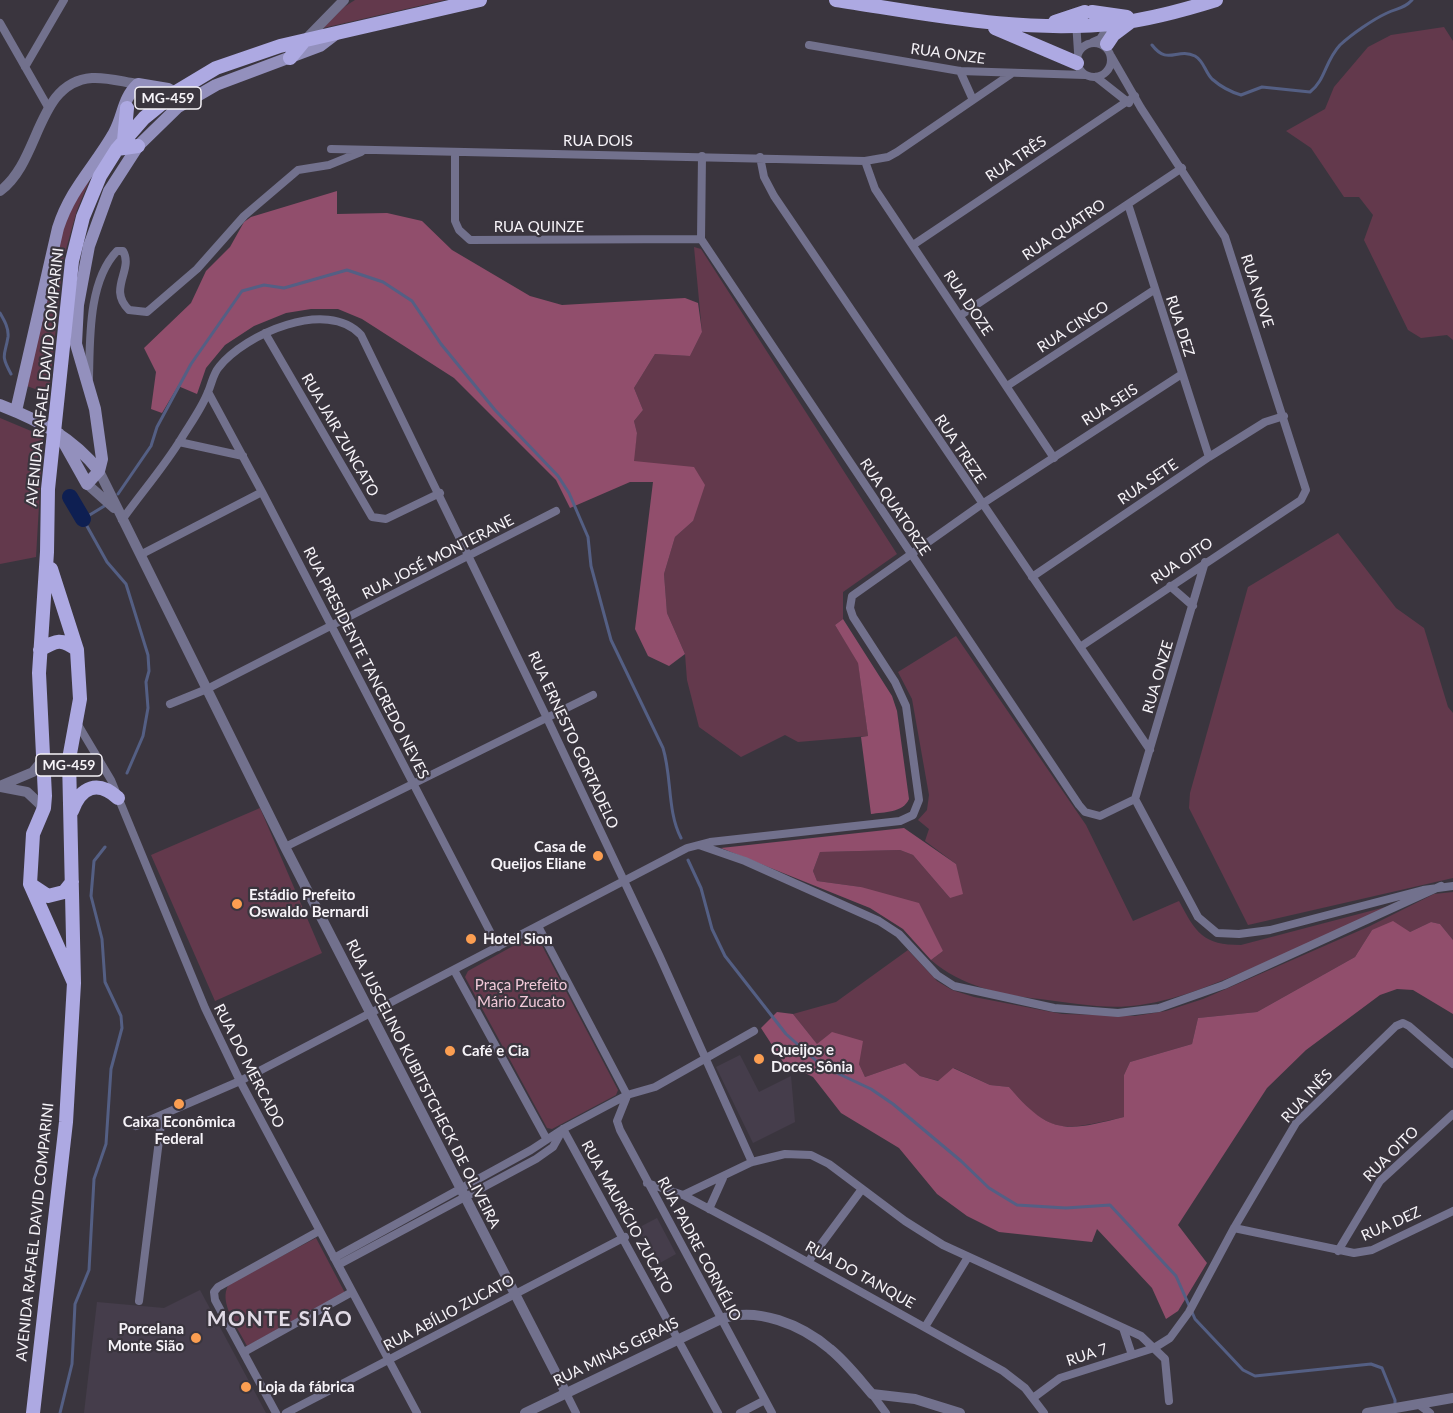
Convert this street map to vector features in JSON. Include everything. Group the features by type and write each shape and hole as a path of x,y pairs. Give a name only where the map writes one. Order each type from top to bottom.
{"main road":[{"name":"MG-459","path":"176,94 194,80 237,60 304,41 480,0"},
{"path":"836,0 877,3 975,21 1044,26 1077,32 1107,41"},
{"path":"1107,41 1136,21 1216,0"},
{"path":"1044,26 1088,12 1136,21"},
{"path":"975,21 1078,58"},
{"path":"1107,41 1136,21"},
{"path":"16,411 46,274 64,208 115,131 126,104 138,84 176,94 216,85 320,46 338,33"},
{"path":"290,58 304,41"},
{"path":"59,434 76,469 87,484 99,471 102,459 98,422 76,344 78,305 85,263 100,210 138,146 162,120 176,94"},
{"name":"AVENIDA RAFAEL DAVID COMPARINI","path":"74,983 30,884 33,834 44,808 40,650 51,460 68,294 77,240 100,176 121,145 144,118 176,94"},
{"path":"126,104 132,114 162,120"},
{"path":"126,104 121,145 138,146"},
{"path":"0,405 59,434 71,442 99,471"},
{"path":"76,469 87,459"},
{"name":"AVENIDA RAFAEL DAVID COMPARINI","path":"33,1413 66,1122 74,983 69,759 80,699 77,650 56,589 47,552"},
{"path":"40,650 57,640 66,641 77,650"},
{"path":"71,816 81,795 95,786 103,787 118,798"},
{"path":"30,884 48,897 64,892 72,882"}],"street":[{"path":"25,67 64,0"},
{"path":"304,41 344,0"},
{"path":"1088,12 1079,16 1077,32 1078,58 1085,75 1096,77 1126,101 1141,108"},
{"name":"RUA NOVE","path":"1088,12 1101,16 1107,41 1141,108 1225,237 1306,485 1305,494 1301,500"},
{"path":"0,23 48,107"},
{"path":"1077,32 1092,43 1107,41"},
{"path":"1078,58 1084,46 1100,39 1107,41"},
{"path":"1096,77 1108,69 1107,41"},
{"name":"RUA ONZE","path":"809,45 960,71 1085,75"},
{"path":"960,71 973,100"},
{"name":"RUA DOIS","path":"330,149 865,161 888,157 1011,74"},
{"path":"0,191 16,177 29,155 48,107 56,95 70,84 93,78 138,84"},
{"path":"116,80 126,104"},
{"name":"RUA TRÊS","path":"913,245 1135,96"},
{"path":"89,385 93,305 109,262 117,251 123,251 126,256 120,284 121,299 129,310 147,312 197,268 244,216 298,170 329,165 363,151"},
{"name":"RUA QUINZE","path":"455,153 455,221 459,230 470,240 701,239"},
{"path":"701,239 702,156"},
{"name":"RUA TREZE","path":"760,157 765,177 774,196 1150,750"},
{"name":"RUA DOZE","path":"865,161 875,189 1054,458"},
{"name":"RUA QUATRO","path":"961,315 1182,168"},
{"name":"RUA DEZ","path":"1128,204 1209,457"},
{"name":"RUA QUATORZE","path":"701,239 1085,812 1100,816 1135,799"},
{"name":"RUA CINCO","path":"1008,386 1154,290"},
{"name":"RUA ERNESTO GORTADELO","path":"265,333 296,322 315,319 346,322 361,334 470,555 624,881 752,1161"},
{"path":"122,520 179,442 208,393 213,378 228,357 265,333"},
{"name":"RUA JAIR ZUNCATO","path":"265,333 372,517 386,519 440,493"},
{"name":"RUA SEIS","path":"698,845 900,821 913,815 919,800 906,706 895,682 853,617 849,602 860,589 981,504 1182,374"},
{"name":"RUA PRESIDENTE TANCREDO NEVES","path":"208,393 333,627 498,947"},
{"name":"RUA SETE","path":"1032,577 1209,457 1265,422 1284,416"},
{"path":"179,442 243,456"},
{"name":"RUA JUSCELINO KUBITSTCHECK DE OLIVEIRA","path":"99,471 116,510 285,847 576,1413"},
{"name":"RUA JUSCELINO KUBITSTCHECK DE OLIVEIRA","path":"87,484 116,510"},
{"path":"140,555 262,492"},
{"name":"RUA OITO","path":"1080,646 1301,500"},
{"name":"RUA JOSÉ MONTERANE","path":"170,704 207,689 333,627 556,512"},
{"name":"RUA ONZE","path":"1135,799 1206,562"},
{"path":"1170,586 1192,606"},
{"path":"285,847 546,716 593,695"},
{"name":"RUA DO MERCADO","path":"77,722 104,767 205,1008 240,1081 417,1413"},
{"path":"0,786 33,772 42,761"},
{"path":"0,786 27,792 44,808"},
{"path":"1135,799 1198,917 1217,933 1239,934 1270,930 1441,886 1453,886"},
{"path":"136,1126 240,1081 624,881 698,845 756,866 879,921 898,934 937,975 954,986 1054,1008 1118,1013 1159,1008 1224,985 1441,886"},
{"path":"538,926 627,1095"},
{"path":"454,970 546,1138"},
{"name":"RUA INÊS","path":"1154,1348 1170,1338 1182,1323 1234,1228 1296,1123 1396,1026 1403,1023 1409,1026 1453,1064"},
{"path":"462,1193 531,1150 546,1138 627,1095 655,1088 754,1031"},
{"name":"RUA PADRE CORNÉLIO","path":"627,1095 618,1116 618,1125 772,1413"},
{"name":"RUA OITO","path":"1338,1251 1380,1181 1453,1114"},
{"path":"139,1301 162,1116"},
{"path":"336,1261 462,1193 546,1153 558,1141 563,1129"},
{"name":"RUA MAURÍCIO ZUCATO","path":"563,1129 625,1237 718,1413"},
{"path":"683,1196 752,1161 785,1154 811,1155 829,1164 924,1234 968,1257 1137,1334 1154,1348 1167,1364 1169,1401"},
{"path":"709,1209 723,1177"},
{"name":"RUA DO TANQUE","path":"647,1183 683,1196 709,1209 1003,1371 1033,1398 1044,1413"},
{"path":"808,1262 862,1189"},
{"name":"RUA DEZ","path":"1338,1251 1354,1253 1372,1250 1453,1211"},
{"path":"1234,1228 1338,1251"},
{"path":"276,1413 215,1300 214,1292 218,1287 319,1231"},
{"name":"RUA ABÍLIO ZUCATO","path":"286,1413 625,1237"},
{"path":"926,1327 968,1257"},
{"path":"244,1352 352,1292"},
{"name":"RUA MINAS GERAIS","path":"525,1413 735,1314 754,1315 801,1330 830,1348 872,1394"},
{"path":"1123,1328 1132,1355"},
{"name":"RUA 7","path":"1033,1398 1060,1378 1154,1348"},
{"path":"872,1394 886,1413"},
{"path":"872,1394 915,1399 960,1413"},
{"path":"1367,1413 1453,1398"},
{"path":"740,1413 765,1400"},
{"path":"1418,1404 1430,1413"}],"shaded area":[{"path":"337,191 337,214 387,213 422,221 452,250 530,296 562,305 685,298 698,303 702,332 690,356 655,354 634,388 643,410 634,421 637,433 634,461 694,467 705,485 693,521 675,537 664,574 667,613 685,654 669,666 648,656 635,629 653,482 630,482 570,508 556,480 454,378 362,319 338,309 311,309 286,313 254,326 225,345 206,368 197,394 178,386 162,413 151,409 156,372 144,348 191,303 206,271 230,247 244,222 251,217"},
{"path":"843,619 892,696 897,711 909,799 902,807 893,811 871,814 861,737 868,736 858,663 835,625"},
{"path":"904,828 956,864 963,894 950,898 913,855 900,850 820,852 813,871 817,881 861,887 919,903 943,951 931,960 903,929 870,908 721,848"},
{"path":"1393,921 1410,932 1431,922 1440,924 1453,940 1453,1014 1413,990 1397,989 1380,995 1306,1050 1267,1088 1178,1225 1207,1263 1178,1311 1166,1319 1152,1288 1097,1229 1092,1242 999,1232 967,1216 937,1194 899,1148 841,1113 813,1077 783,1062 761,1028 777,1012 793,1014 817,1044 832,1032 863,1041 859,1064 865,1077 905,1063 920,1076 938,1081 953,1068 990,1085 1009,1087 1023,1103 1048,1122 1072,1127 1087,1125 1124,1117 1124,1075 1130,1062 1192,1044 1198,1018 1257,1012 1355,957 1372,930"},
{"name":"Queijos e Doces Sônia","path":"740,1055 759,1092 791,1076 795,1122 753,1143 716,1067"},
{"path":"657,1218 676,1254 658,1264 638,1228"},
{"path":"200,1290 266,1413 84,1413 97,1302 164,1308"}],"green space":[{"path":"355,0 445,0 323,28 344,7"},
{"path":"1444,27 1453,41 1453,340 1447,335 1421,338 1408,330 1364,240 1373,215 1359,197 1344,197 1311,148 1286,131 1325,109 1334,87 1368,47 1391,35"},
{"path":"98,160 77,210 63,260 49,394 24,385 60,231"},
{"path":"694,247 701,249 897,554 843,592 843,619 835,625 858,662 868,736 798,742 785,735 741,757 699,727 687,680 685,654 667,613 664,574 675,537 693,521 633,461 637,433 634,421 643,410 634,388 655,354 690,356 702,332"},
{"path":"0,418 43,436 36,557 0,564"},
{"path":"1338,533 1396,608 1424,628 1448,707 1453,713 1453,878 1248,925 1189,808 1190,793 1248,587"},
{"path":"956,636 1086,825 1133,921 1179,901 1196,929 1209,940 1241,945 1397,904 1216,983 1186,994 1140,1005 1115,1007 1011,995 968,983 943,969 931,960 943,951 861,887 817,881 813,871 820,852 900,850 913,855 950,898 956,864 925,841 929,829 918,820 927,810 929,795 912,699 898,672"},
{"name":"Estádio Prefeito Oswaldo Bernardi","path":"260,808 322,953 215,1001 151,855"},
{"path":"1453,892 1453,940 1440,924 1431,922 1410,932 1372,930 1355,957 1257,1012 1198,1018 1192,1044 1130,1062 1124,1075 1124,1117 1087,1125 1060,1126 1048,1122 1036,1115 1009,1087 990,1085 954,1068 939,1081 920,1076 905,1063 865,1077 859,1064 817,1044 793,1014 836,1002 908,950 937,981 952,990 974,997 1062,1014 1135,1016 1166,1011 1203,999 1370,926 1434,894"},
{"name":"Praça Prefeito Mário Zucato","path":"531,936 538,938 618,1090 616,1095 552,1129 547,1128 465,977 468,971"},
{"path":"316,1238 345,1293 247,1346 227,1307 226,1291 229,1284"}],"waterway":[{"path":"1152,45 1163,54 1183,53 1195,56 1212,79 1241,95 1262,87 1310,92 1319,82 1340,45 1369,23 1403,7 1412,0"},
{"path":"118,494 151,446 157,427 191,364 242,291 264,285 284,288 347,270 383,282 412,301 441,344 495,410 558,476 569,493 588,537 591,566 611,640 663,748 674,817 681,838"},
{"path":"0,313 8,330 4,359 11,374"},
{"path":"70,497 83,519"},
{"path":"106,505 83,519 107,562 126,584 148,655 149,671 146,682 148,708 143,736 127,773"},
{"path":"60,1413 72,1364 75,1304 89,1270 94,1179 106,1144 111,1069 122,1028 121,1016 105,982 102,939 91,896 94,861 105,847"},
{"path":"688,860 701,888 712,929 725,956 786,1034 822,1066 871,1089 893,1104 961,1161 989,1188 1017,1205 1066,1208 1110,1205 1176,1276 1195,1319 1243,1370 1255,1376 1371,1364 1382,1368 1395,1405"}],"place":[{"name":"Casa de Queijos Eliane","path":"598,856"},
{"name":"Estádio Prefeito Oswaldo Bernardi","path":"237,904"},
{"name":"Hotel Sion","path":"471,939"},
{"name":"Café e Cia","path":"450,1051"},
{"name":"Queijos e Doces Sônia","path":"759,1059"},
{"name":"Caixa Econômica Federal","path":"179,1104"},
{"name":"Porcelana Monte Sião","path":"196,1338"},
{"name":"Loja da fábrica","path":"246,1387"}],"district":[{"name":"MONTE SIÃO","path":"280,1319"}]}
